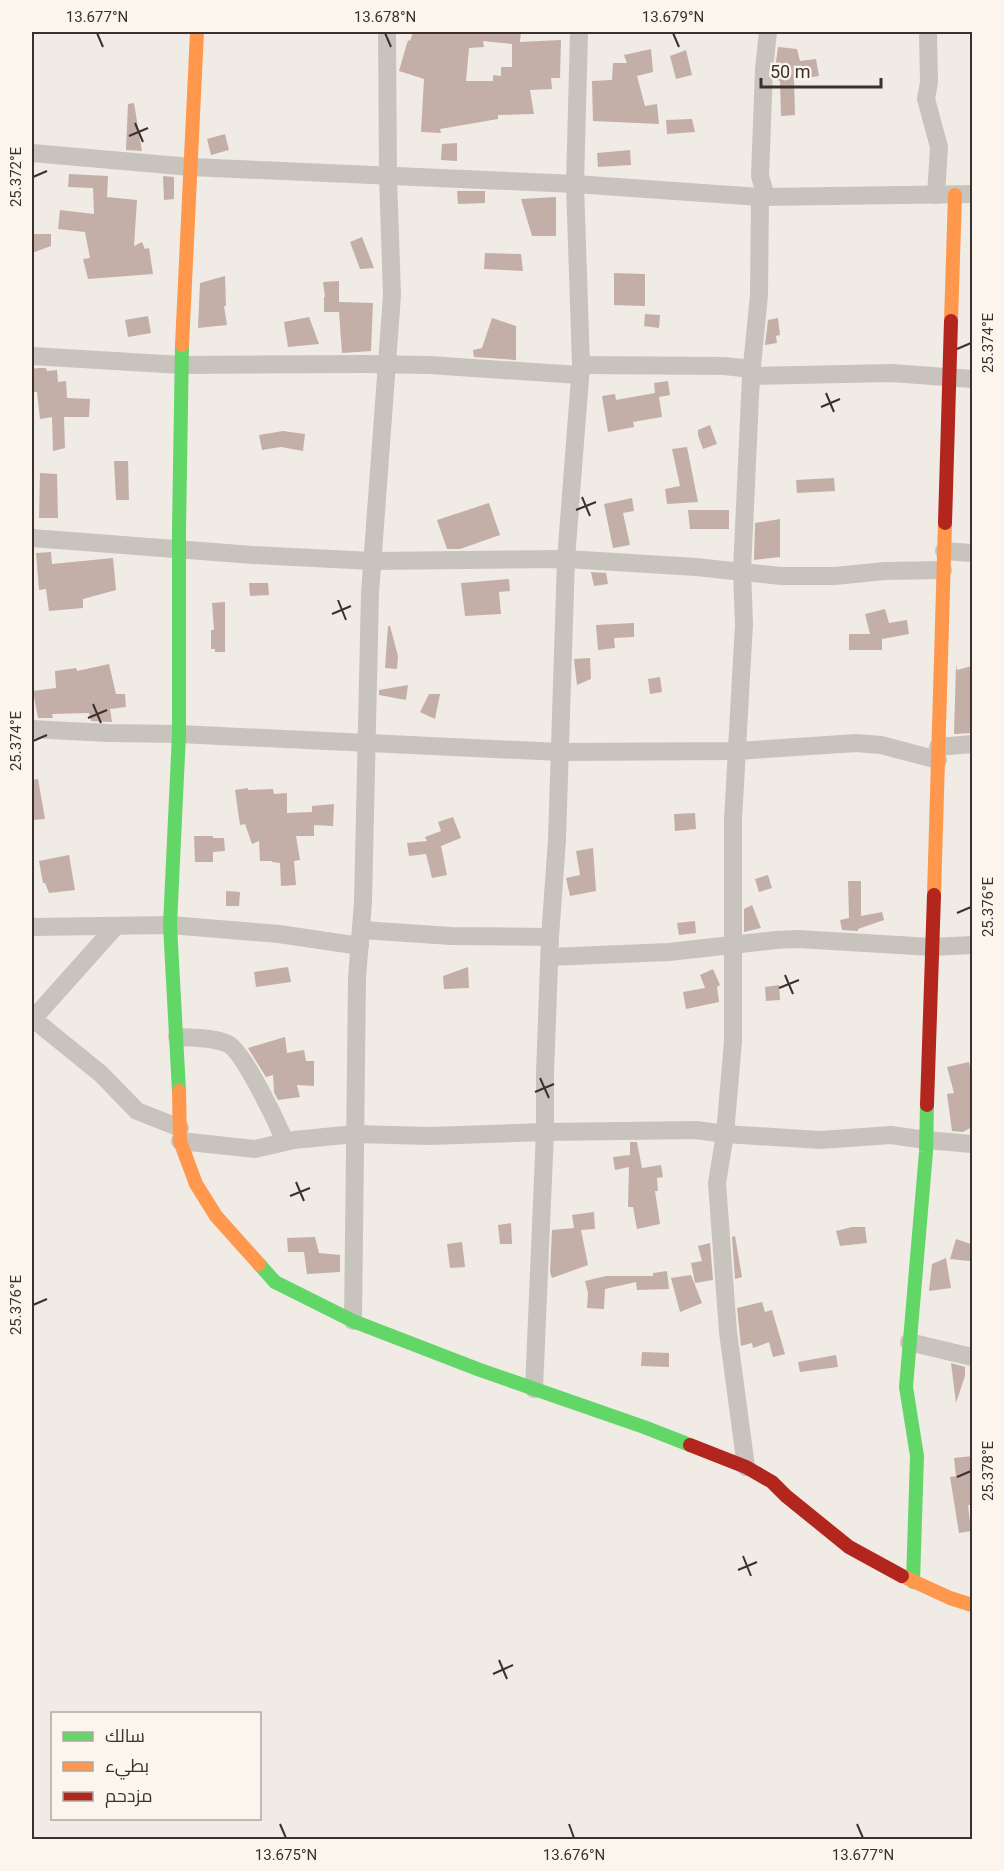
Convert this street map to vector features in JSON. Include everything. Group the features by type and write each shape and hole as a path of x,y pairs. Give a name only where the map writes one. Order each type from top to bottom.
{"street":[{"path":"197,32 181,365 179,734 170,925 180,1134 195,1184 216,1216 275,1282 353,1321 480,1371 644,1427 746,1467 772,1482 849,1547 913,1582 972,1605"},
{"path":"353,1321 357,978 361,938 372,561 392,295 387,32"},
{"path":"534,1389 545,1132 550,937 557,840 566,559 580,370 574,184 579,32"},
{"path":"746,1467 728,1332 717,1183 725,1134 733,1041 734,820 744,624 742,572 752,372 759,295 763,197 760,176 764,69 768,32"},
{"path":"928,32 929,82 926,99 939,147 936,195"},
{"path":"32,153 191,166 574,184 763,197 964,195 949,376 926,1140 906,1387 917,1456 913,1582"},
{"path":"32,356 181,365 429,365 580,370 724,366 752,372 892,374 972,379"},
{"path":"32,538 180,550 372,561 566,559 696,567 782,576 826,576 885,571 972,554"},
{"path":"32,729 560,752 737,751 856,743 938,753 972,744"},
{"path":"32,927 170,925 361,938 550,937"},
{"path":"116,926 32,1019 101,1074 137,1111 180,1134 255,1149 285,1141 355,1134 430,1137 545,1132 696,1130 820,1140 891,1135 972,1144"},
{"path":"550,957 656,953 798,939 932,947 972,945"},
{"path":"177,1037 216,1041 230,1045 258,1085 285,1141"},
{"path":"909,1342 972,1357"}],"building":[{"path":"413,32 521,32 520,42 561,40 560,78 551,78 552,89 530,90 534,114 498,115 498,119 440,129 441,133 421,132 424,79 399,71 408,40 410,41","holes":["483,41 512,44 512,67 501,67 501,76 493,75 493,81 466,81 469,48 484,47"]},
{"path":"778,47 797,49 800,61 816,59 819,76 794,80 795,115 781,116 780,81 777,80 777,69 775,69"},
{"path":"651,49 653,72 637,76 645,106 657,104 659,124 593,121 592,81 612,80 613,63 627,63 624,55"},
{"path":"686,50 692,75 676,79 670,56"},
{"path":"134,103 142,151 126,150 128,104"},
{"path":"692,119 695,132 667,134 666,120"},
{"path":"225,134 229,150 211,155 207,139"},
{"path":"457,143 457,161 441,160 442,144"},
{"path":"630,150 631,165 598,167 597,153"},
{"path":"69,174 108,176 107,197 137,200 134,246 142,242 145,249 149,248 153,274 88,279 83,259 90,258 85,232 58,229 60,210 94,214 93,188 68,187"},
{"path":"163,176 174,177 174,199 164,200"},
{"path":"457,191 485,191 485,203 458,204"},
{"path":"556,197 556,236 532,236 521,199"},
{"path":"32,234 51,234 51,246 32,253"},
{"path":"362,237 374,268 360,269 350,242"},
{"path":"485,253 521,254 523,271 484,269"},
{"path":"614,273 645,274 645,306 614,305"},
{"path":"225,276 226,306 224,306 227,325 198,328 200,283"},
{"path":"339,281 339,302 373,303 371,351 342,353 339,312 324,312 323,282"},
{"path":"645,314 660,315 659,328 644,326"},
{"path":"148,316 151,333 128,337 125,320"},
{"path":"309,317 319,344 288,347 284,322"},
{"path":"492,318 516,326 516,360 474,357 473,350 482,348"},
{"path":"778,318 780,335 776,336 777,343 765,345 768,320"},
{"path":"46,368 47,371 57,370 58,382 66,381 67,398 90,399 89,417 64,417 65,448 53,451 52,417 40,419 37,392 33,392 32,376 32,369"},
{"path":"668,381 670,395 659,397 662,417 633,422 634,427 608,432 602,396 615,394 616,400 655,393 654,383"},
{"path":"710,425 717,444 703,449 698,430"},
{"path":"283,431 305,434 303,451 281,447 262,450 259,435"},
{"path":"687,447 698,502 667,504 665,489 680,486 672,449"},
{"path":"114,461 128,461 129,500 116,500"},
{"path":"40,473 57,474 58,518 39,518"},
{"path":"834,478 835,491 797,493 796,480"},
{"path":"632,498 634,511 623,513 630,545 613,548 604,504"},
{"path":"489,503 500,535 460,549 447,549 437,520"},
{"path":"688,510 729,510 729,529 690,529"},
{"path":"780,519 780,557 754,560 755,523"},
{"path":"51,552 52,564 113,558 116,590 83,599 83,608 49,611 46,589 39,590 36,553"},
{"path":"591,572 606,573 608,584 594,586"},
{"path":"509,579 510,591 499,592 501,614 465,616 461,583"},
{"path":"249,583 268,583 269,595 250,596"},
{"path":"225,602 225,652 215,652 215,649 211,649 211,630 214,630 212,603"},
{"path":"885,609 889,623 907,620 909,634 882,639 882,650 849,650 849,634 870,634 865,614"},
{"path":"634,623 634,637 614,638 615,648 598,650 596,625"},
{"path":"388,626 390,626 398,656 397,669 385,668"},
{"path":"590,658 591,679 577,685 574,659"},
{"path":"109,664 116,694 125,694 126,707 110,709 112,722 91,721 89,713 52,714 53,718 38,718 33,691 56,688 55,671 76,668 77,671"},
{"path":"956,665 957,670 972,666 972,733 954,734"},
{"path":"660,677 662,692 650,694 648,679"},
{"path":"408,685 406,700 379,695 379,690"},
{"path":"429,694 440,694 435,719 420,712"},
{"path":"38,779 45,819 32,820 32,780"},
{"path":"248,788 248,790 273,789 274,794 287,793 287,813 312,812 312,806 334,804 333,826 314,825 314,836 296,836 300,860 294,861 296,885 281,886 280,863 260,861 259,841 252,844 245,824 240,825 235,790"},
{"path":"695,813 696,829 675,831 674,814"},
{"path":"453,817 461,838 441,846 447,875 432,878 426,854 409,856 407,843 427,841 425,837 441,831 438,822"},
{"path":"194,836 224,838 225,851 213,852 213,862 195,862"},
{"path":"593,848 596,891 570,896 566,878 580,875 576,851"},
{"path":"69,855 75,890 49,893 43,883 39,861"},
{"path":"768,875 772,888 759,892 755,879"},
{"path":"848,881 861,881 861,916 882,912 884,920 858,929 858,931 842,930 840,920 849,918"},
{"path":"226,891 240,892 239,906 226,906"},
{"path":"752,905 761,928 744,932 744,909"},
{"path":"695,921 696,933 679,935 677,923"},
{"path":"288,967 291,982 256,987 254,972"},
{"path":"468,967 469,988 444,989 443,976"},
{"path":"713,969 720,985 717,987 719,1002 686,1009 683,992 705,988 700,975"},
{"path":"779,985 780,1000 766,1001 765,987"},
{"path":"285,1037 287,1053 304,1050 306,1061 314,1061 314,1086 297,1085 300,1097 278,1100 274,1092 273,1075 266,1077 248,1048"},
{"path":"969,1062 972,1076 972,1127 963,1132 952,1131 947,1094 954,1093 947,1067"},
{"path":"630,1142 637,1142 642,1168 661,1165 663,1177 657,1178 658,1191 655,1191 660,1224 637,1229 633,1207 628,1207 629,1167 615,1170 613,1157 630,1155"},
{"path":"594,1212 595,1229 581,1230 588,1265 552,1278 550,1272 552,1230 574,1228 572,1215"},
{"path":"511,1223 512,1244 500,1244 498,1225"},
{"path":"865,1227 867,1243 840,1246 836,1231"},
{"path":"735,1236 742,1277 735,1279 732,1237"},
{"path":"315,1237 319,1253 340,1255 340,1272 307,1274 304,1252 288,1252 287,1238"},
{"path":"956,1239 971,1244 970,1261 950,1259"},
{"path":"462,1242 465,1267 450,1268 447,1244"},
{"path":"710,1243 713,1280 695,1283 691,1263 702,1261 698,1246"},
{"path":"946,1258 951,1288 929,1291 932,1264"},
{"path":"667,1271 669,1289 637,1290 636,1282 605,1289 604,1309 587,1308 588,1293 585,1281 606,1276 653,1276 653,1273"},
{"path":"691,1275 702,1303 680,1312 671,1278"},
{"path":"762,1302 765,1312 772,1310 785,1354 773,1357 769,1342 753,1348 752,1343 741,1346 737,1308"},
{"path":"642,1352 669,1353 669,1367 641,1366"},
{"path":"836,1355 838,1367 800,1372 798,1362"},
{"path":"951,1363 965,1367 965,1376 956,1403"},
{"path":"972,1456 972,1505 968,1505 971,1531 959,1533 950,1477 956,1476 954,1458"}],"traffic: fast":[{"path":"179,1091 170,925 179,734 182,345"},
{"path":"913,1582 917,1456 906,1387 926,1152 927,1105"},
{"path":"259,1264 275,1282 353,1321 480,1370 690,1445"}],"traffic: slow":[{"path":"182,345 197,32"},
{"path":"951,321 955,195"},
{"path":"934,895 945,523"},
{"path":"179,1091 180,1141 196,1184 216,1216 259,1264"},
{"path":"902,1576 950,1598 972,1605"}],"traffic: jam":[{"path":"945,523 951,321"},
{"path":"927,1105 934,895"},
{"path":"690,1445 746,1467 772,1482 849,1547 902,1576"}]}
